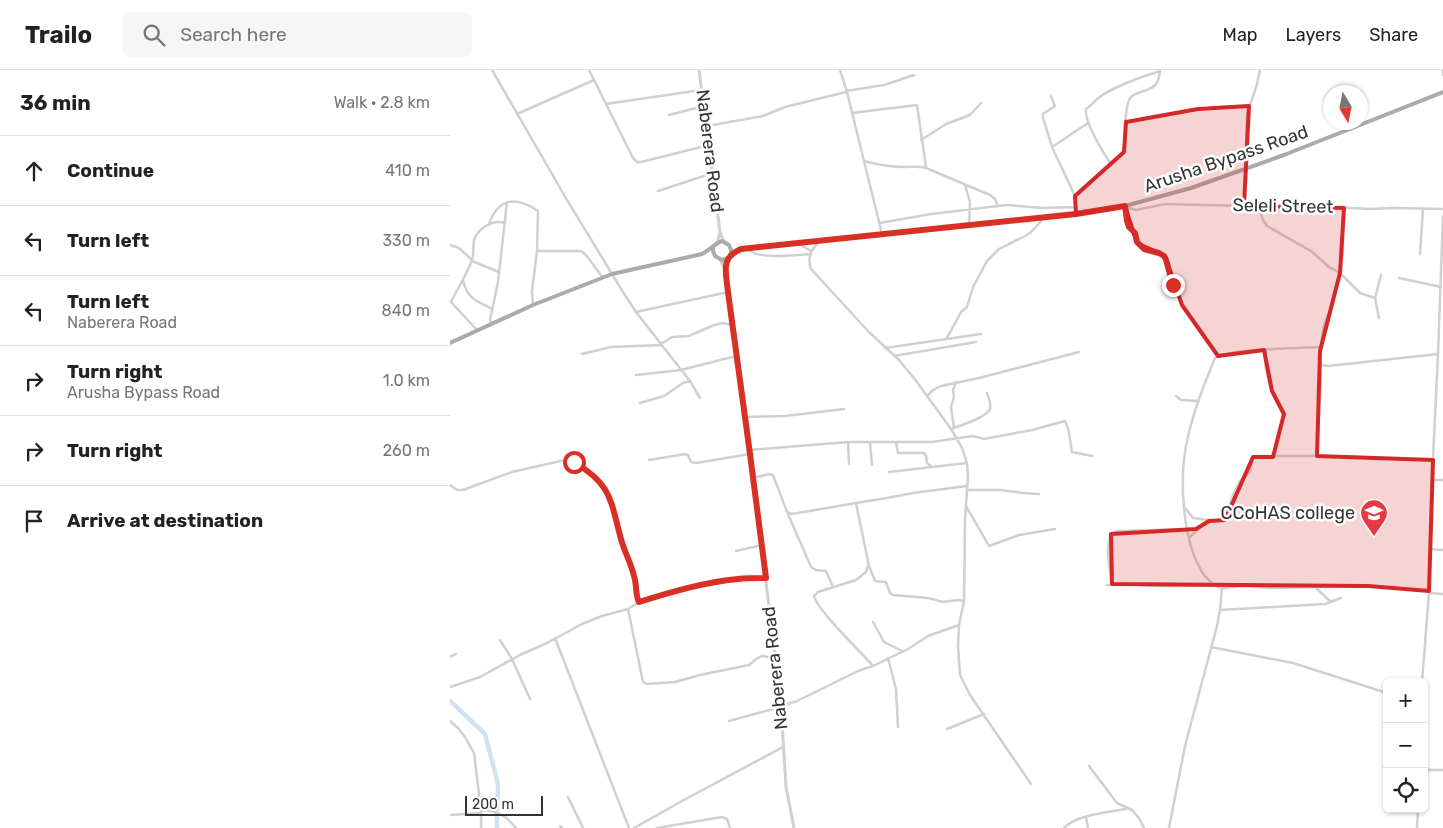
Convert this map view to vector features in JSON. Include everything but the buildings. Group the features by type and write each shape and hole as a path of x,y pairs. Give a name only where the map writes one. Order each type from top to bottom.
{"main road":[{"name":"Arusha Bypass Road","path":"731,253 741,249 1044,218 1125,206 1191,188 1246,169 1443,92"},
{"name":"Arusha Bypass Road","path":"717,243 724,242 741,249"},
{"path":"450,343 533,305 612,274 702,254 713,248 717,243"},
{"path":"702,254 715,256 720,260 728,258 731,253 729,244"},
{"path":"713,248 715,256"}],"street":[{"path":"492,70 636,312 690,381 700,398"},
{"path":"589,70 633,158 637,162 709,145"},
{"name":"Naberera Road","path":"699,70 720,232 724,242"},
{"path":"840,70 882,234"},
{"path":"1075,196 1084,185 1124,151 1127,107 1130,98 1154,88 1158,81 1160,70"},
{"path":"1110,163 1088,123 1085,111 1097,99 1123,85 1160,70"},
{"path":"1244,206 1247,115 1260,70"},
{"path":"1443,70 1443,75"},
{"path":"707,126 763,116 785,107 846,91 884,85 914,76"},
{"path":"517,114 594,80"},
{"path":"606,104 702,90"},
{"path":"1051,96 1055,106 1042,116 1052,147 1075,196 1076,214"},
{"path":"921,140 946,124 970,115 981,103"},
{"path":"852,113 916,105 926,168"},
{"path":"669,115 704,106"},
{"path":"1126,122 1218,106 1249,106"},
{"path":"1052,147 1088,123"},
{"path":"864,161 884,166 918,166 926,168 990,195 995,199 998,206"},
{"path":"658,191 713,173"},
{"path":"965,185 970,202 969,225"},
{"path":"491,324 490,320 499,272 508,202"},
{"path":"489,224 495,210 500,205 508,202 524,204 538,211 537,252 532,282 533,305"},
{"name":"Seleli Street","path":"1125,206 1138,210 1164,204 1443,210"},
{"path":"880,223 931,214 1008,205 1042,208 1075,207"},
{"path":"1125,206 1129,227 1135,233 1137,242 1144,249 1159,253 1165,257 1171,279 1182,305 1218,356"},
{"path":"1259,206 1262,220 1267,226 1311,251 1329,267 1340,273 1365,296 1375,298"},
{"path":"1317,456 1320,353 1324,325 1340,273 1343,250 1344,208"},
{"path":"1420,254 1423,209"},
{"path":"1422,678 1429,592 1443,216"},
{"path":"947,338 961,312 967,307 973,287 987,261 999,249 1030,233 1044,218"},
{"path":"477,330 451,302 472,260 478,232 489,224 505,223"},
{"name":"Naberera Road","path":"717,243 720,232"},
{"path":"819,242 811,253 809,262 813,270 914,378 953,429 967,463 964,601 958,646 960,675 970,695 1031,784"},
{"path":"799,243 811,253"},
{"path":"450,245 459,248 472,260 499,272"},
{"path":"748,249 752,254 774,256 811,253"},
{"path":"537,252 581,251 603,278"},
{"name":"Naberera Road","path":"728,258 726,271 728,292 762,545 781,706 786,787 794,828"},
{"name":"Naberera Road","path":"720,260 726,271"},
{"path":"1379,318 1375,298 1381,275"},
{"path":"1399,278 1441,287"},
{"path":"463,279 465,288 470,296 492,309"},
{"path":"636,312 728,292"},
{"path":"582,354 610,347 661,345 672,338 689,336 714,325 723,323 732,325"},
{"path":"885,348 981,334"},
{"path":"894,356 976,342"},
{"path":"1214,586 1203,574 1189,538 1183,479 1186,446 1198,401 1215,358 1218,356 1266,350 1321,347"},
{"path":"1438,348 1443,348"},
{"path":"1266,350 1265,357 1269,381 1277,404 1284,416 1273,456"},
{"path":"927,396 941,386 980,378 1079,352"},
{"path":"1321,364 1330,365 1438,354"},
{"path":"636,375 681,370 736,356"},
{"path":"640,402 664,396 690,381"},
{"path":"953,429 951,407 956,382"},
{"path":"953,429 987,414 990,408 987,393"},
{"path":"1176,396 1181,400 1198,401"},
{"path":"745,417 785,416 844,409"},
{"path":"649,460 685,454 688,455 691,462 696,463 750,452 848,442 932,442 975,436 984,439 1065,421 1067,423 1072,452 1092,456"},
{"path":"848,442 850,464"},
{"path":"870,442 872,465"},
{"path":"896,442 897,452 924,453 927,463 932,467"},
{"path":"1185,508 1195,519 1223,520 1226,517 1240,481 1251,469 1255,456 1433,460"},
{"path":"450,485 457,490 463,490 512,472 533,469 565,460 570,460 580,466 600,482 610,498 621,540 634,574 639,602"},
{"path":"889,472 967,463"},
{"path":"753,478 769,474 773,475 811,567 816,570 826,571 833,587"},
{"path":"1432,480 1443,480"},
{"path":"788,513 792,514 929,490 967,486"},
{"path":"967,490 1001,490 1023,494 1039,494"},
{"path":"856,503 869,566 875,582 886,582 890,593 893,594 928,598 943,602 964,601"},
{"path":"966,504 989,546 1019,535 1055,529"},
{"path":"1189,538 1204,523 1213,520"},
{"path":"1112,584 1108,547 1111,534 1118,531 1187,529"},
{"path":"736,551 762,545"},
{"path":"1430,549 1443,550"},
{"path":"869,566 866,572 856,580 816,593 814,596 828,617 873,666"},
{"path":"450,687 475,679 566,632 596,619 628,609 639,602 665,594 740,578 766,578"},
{"path":"1107,585 1214,586 1222,588 1244,586 1270,588 1368,586 1443,594"},
{"path":"1315,587 1332,602"},
{"path":"1169,828 1185,746 1220,610 1222,588"},
{"path":"1220,610 1332,602 1341,598"},
{"path":"628,609 642,682 647,684 675,682 750,665 762,656 775,658"},
{"path":"873,622 884,642 902,651"},
{"path":"729,721 797,701 858,671 873,666 928,636 960,625"},
{"path":"555,638 629,828"},
{"path":"500,640 512,660 530,699"},
{"path":"1211,647 1293,663 1383,692"},
{"path":"450,657 456,654"},
{"path":"888,658 896,689 898,727"},
{"path":"946,729 984,714"},
{"path":"450,721 465,737 474,753 481,828"},
{"path":"634,828 783,747"},
{"path":"1089,766 1117,803 1129,808 1139,818 1144,828"},
{"path":"1428,770 1443,770"},
{"path":"568,797 583,828"},
{"path":"1064,828 1072,821 1129,808"},
{"path":"450,815 492,811 506,817 516,828"},
{"path":"1417,828 1418,813"},
{"path":"656,828 722,817 727,819 730,828"},
{"path":"1086,817 1088,828"}],"highlighted area":[{"path":"1249,106 1244,206 1344,208 1340,273 1320,351 1317,456 1433,460 1429,591 1368,586 1112,584 1111,534 1196,529 1209,521 1225,520 1253,457 1273,457 1284,414 1272,391 1264,350 1218,356 1182,305 1165,256 1137,243 1125,206 1076,214 1075,196 1124,152 1126,122 1198,109"}],"waterway":[{"path":"450,701 485,734 498,784 497,810"},
{"path":"497,815 497,828"}],"place":[{"name":"CCoHAS college","path":"1374,537"}],"route":[{"path":"574,462 600,482 610,498 621,540 634,574 639,602 665,594 740,578 766,578 728,292 726,271 728,258 731,253 741,249 1076,214 1125,206 1129,227 1135,233 1138,244 1144,249 1164,256 1173,285"}]}
